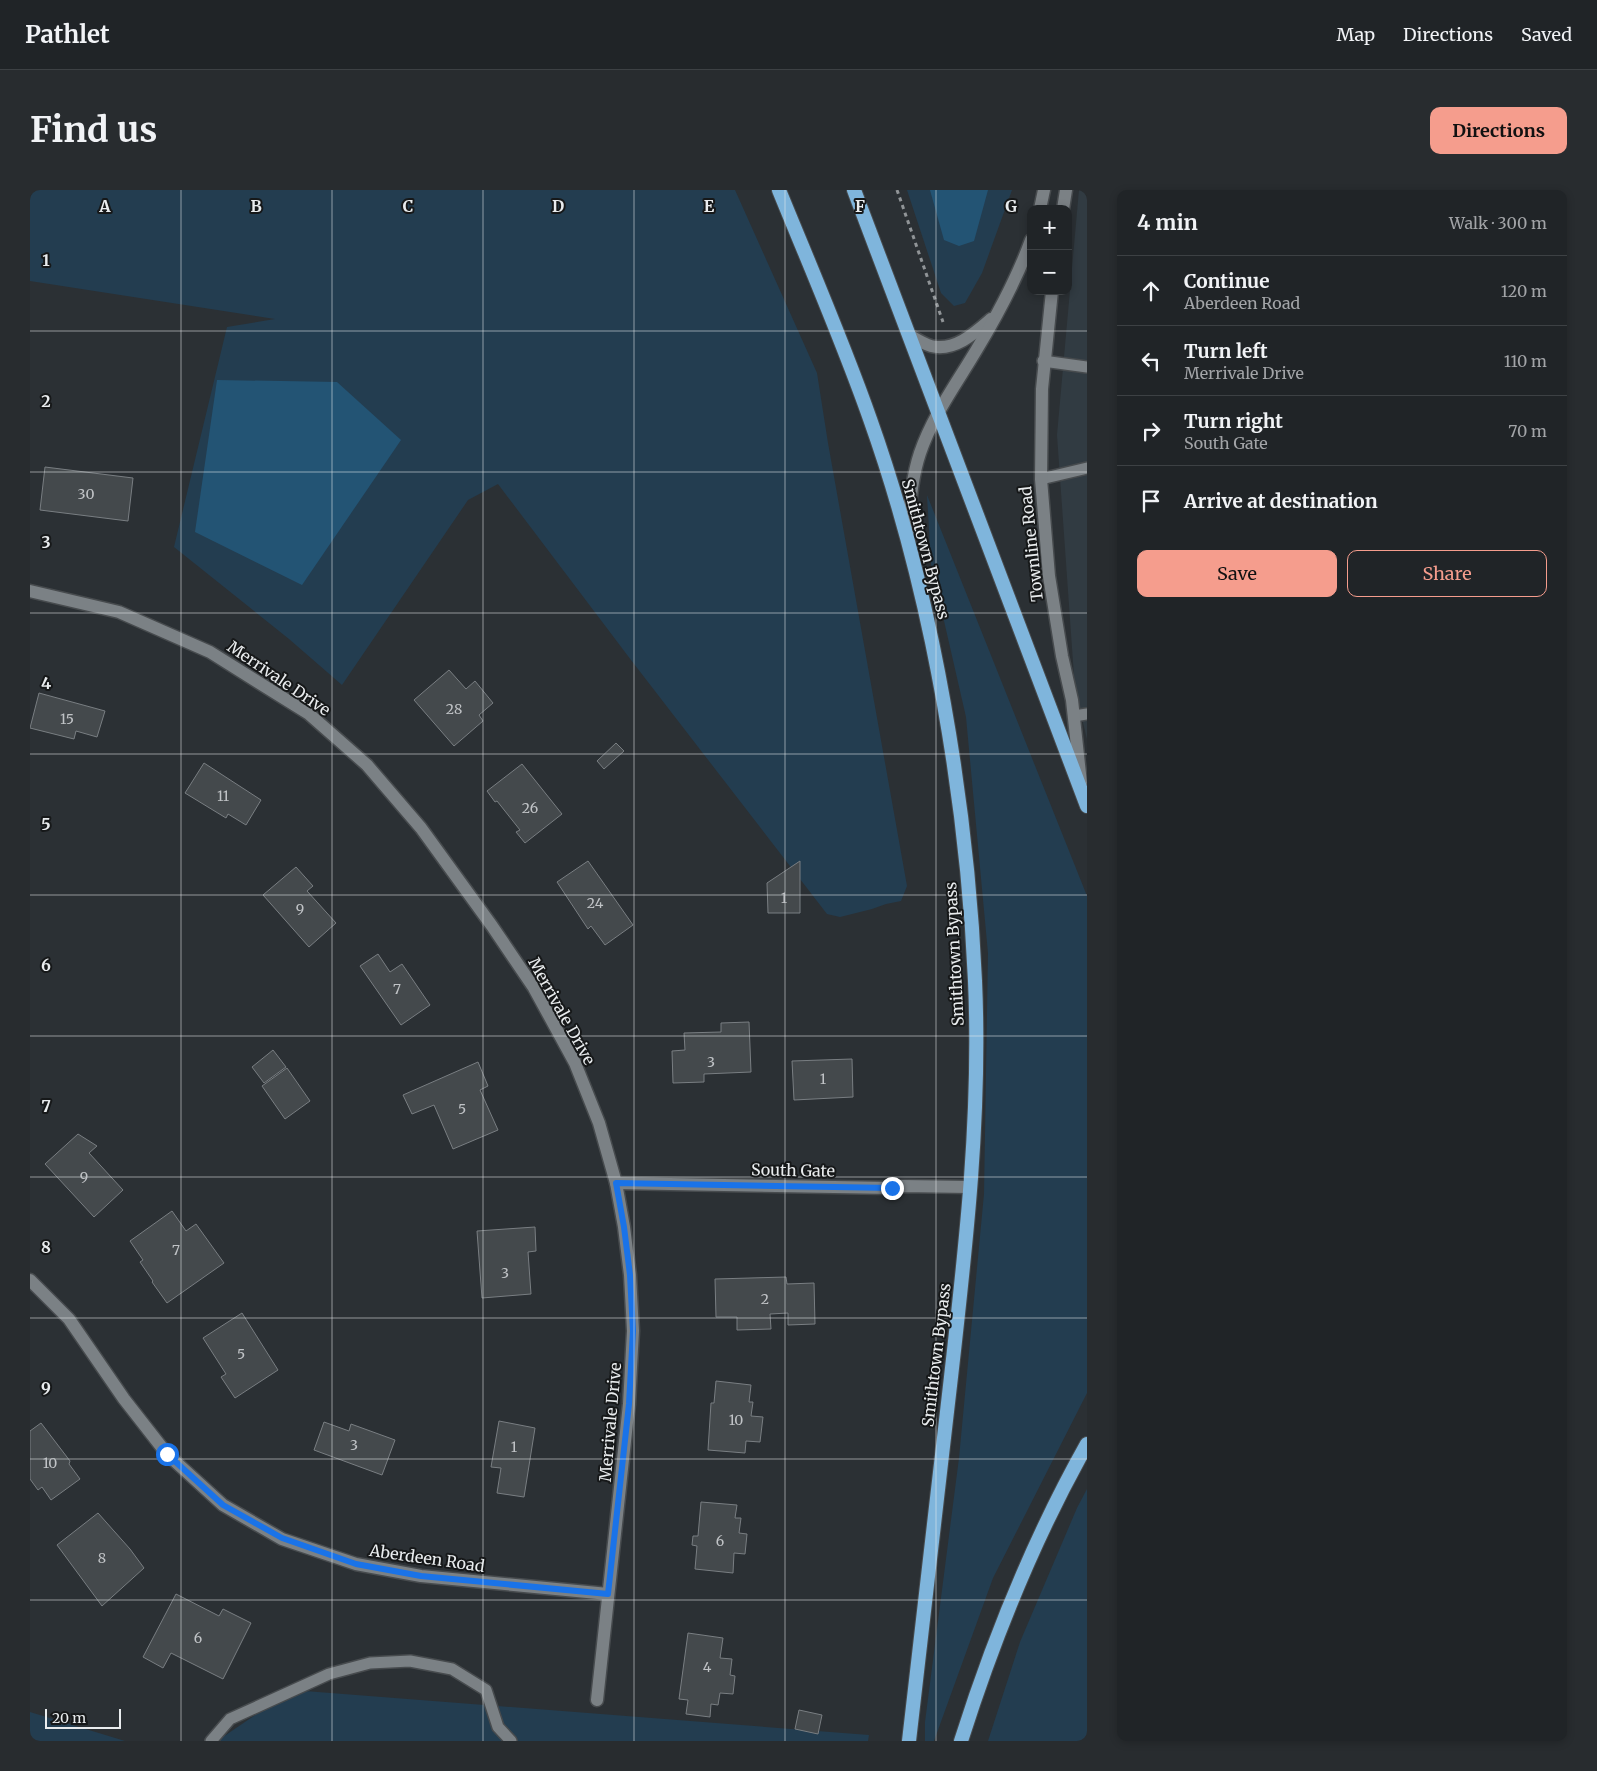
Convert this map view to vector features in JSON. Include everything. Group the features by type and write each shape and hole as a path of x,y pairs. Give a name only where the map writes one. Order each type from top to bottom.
{"highway":[{"name":"Smithtown Bypass","path":"779,190 870,420 907,538 923,602 944,702 960,796 966,851 976,1020 975,1124 964,1264 909,1741"},
{"path":"854,190 1084,792 1087,806"},
{"path":"961,1741 984,1671 1024,1568 1050,1513 1087,1444"}],"street":[{"path":"1041,205 1044,190"},
{"path":"1064,205 1066,190"},
{"path":"907,538 912,481 921,451 938,414 998,312 1018,274 1027,250"},
{"name":"Townline Road","path":"1052,295 1040,415 1041,479 1049,576 1055,616 1072,700 1081,715 1084,792"},
{"path":"909,335 929,346 943,348 973,334 998,312"},
{"name":"Merrivale Drive","path":"30,591 119,612 210,652 309,714 367,765 421,828 534,988 575,1063 599,1123 616,1183 630,1275 633,1331 629,1404 597,1700"},
{"name":"South Gate","path":"616,1183 892,1188 902,1186 970,1187"},
{"name":"Aberdeen Road","path":"30,1280 69,1319 124,1399 167,1454 223,1505 282,1538 356,1564 421,1576 608,1594"}],"lane":[{"path":"1044,361 1087,366"},
{"path":"1041,479 1087,468"},
{"path":"211,1741 230,1719 329,1674 370,1663 410,1661 452,1669 486,1690 498,1727 511,1741"}],"path":[{"path":"896,190 943,322"}],"shaded area":[{"path":"30,190 735,190 817,373 907,886 901,901 840,917 827,914 498,484 468,500 342,685 289,639 174,547 227,327 275,319 30,281"},
{"path":"907,190 1012,190 982,273 965,303 954,306 941,293"},
{"path":"930,190 988,190 974,241 959,246 944,240"},
{"path":"1079,190 1087,190 1087,739 1075,690 1057,435 1070,295 1072,295 1072,268"},
{"path":"217,380 337,382 401,440 302,585 195,532"},
{"path":"927,495 1087,896 1087,1393 993,1578 934,1741 925,1741 925,1722 959,1458 984,1194 988,953 966,717 931,564"},
{"path":"1087,1489 1087,1741 988,1741 1020,1642 1077,1508"},
{"path":"292,1690 869,1735 868,1741 217,1741"},
{"path":"30,1712 125,1741 30,1741"}],"building":[{"path":"45,467 133,478 128,521 40,510"},
{"path":"449,670 466,689 475,681 493,703 479,715 483,721 454,746 414,700"},
{"path":"39,693 105,711 97,737 76,731 74,739 30,728"},
{"path":"616,743 624,751 604,769 597,761"},
{"path":"204,763 261,800 246,825 228,814 226,818 185,793"},
{"path":"522,764 562,814 525,843 516,832 520,830 487,791"},
{"path":"588,861 633,925 605,945 591,926 588,929 557,882"},
{"path":"800,861 800,913 768,913 767,883"},
{"path":"296,867 313,886 307,891 336,923 309,947 263,895"},
{"path":"378,954 390,972 402,964 430,1005 401,1025 360,966"},
{"path":"749,1022 751,1072 704,1074 704,1082 673,1083 672,1051 685,1050 684,1033 721,1032 721,1023"},
{"path":"273,1050 286,1067 264,1083 252,1067"},
{"path":"852,1059 853,1097 794,1100 792,1061"},
{"path":"478,1062 488,1086 480,1090 498,1130 453,1149 434,1105 412,1114 403,1095"},
{"path":"287,1068 310,1101 285,1119 262,1086"},
{"path":"78,1134 97,1146 89,1153 123,1190 94,1217 45,1164"},
{"path":"172,1211 186,1231 196,1224 224,1263 167,1303 140,1262 143,1260 130,1241"},
{"path":"535,1227 536,1251 528,1252 531,1294 482,1298 477,1231"},
{"path":"786,1277 787,1284 814,1283 815,1324 788,1325 788,1313 770,1314 771,1329 737,1330 737,1317 716,1317 715,1279"},
{"path":"242,1313 278,1370 235,1398 221,1377 226,1374 203,1338"},
{"path":"716,1381 751,1385 749,1402 753,1402 751,1416 763,1417 760,1442 746,1441 745,1453 708,1450 711,1403 714,1403"},
{"path":"499,1421 535,1428 524,1497 497,1493 501,1468 491,1467"},
{"path":"324,1422 349,1431 351,1424 395,1440 382,1475 314,1450"},
{"path":"41,1423 70,1461 69,1464 80,1479 51,1500 42,1487 38,1490 30,1479 30,1431"},
{"path":"701,1502 737,1505 735,1518 741,1518 739,1533 747,1534 745,1554 734,1553 733,1573 695,1569 697,1546 692,1545 693,1536 698,1536"},
{"path":"98,1513 144,1568 102,1606 57,1545"},
{"path":"176,1594 219,1616 223,1609 251,1623 223,1679 171,1653 163,1668 143,1657"},
{"path":"688,1633 723,1638 720,1658 732,1659 730,1675 735,1676 733,1694 720,1693 718,1705 711,1704 710,1717 686,1714 688,1700 679,1699"},
{"path":"799,1710 822,1715 818,1734 795,1729"}],"route":[{"path":"167,1454 223,1505 282,1538 356,1564 421,1576 608,1594 629,1404 633,1331 630,1275 616,1183 892,1188"}]}
